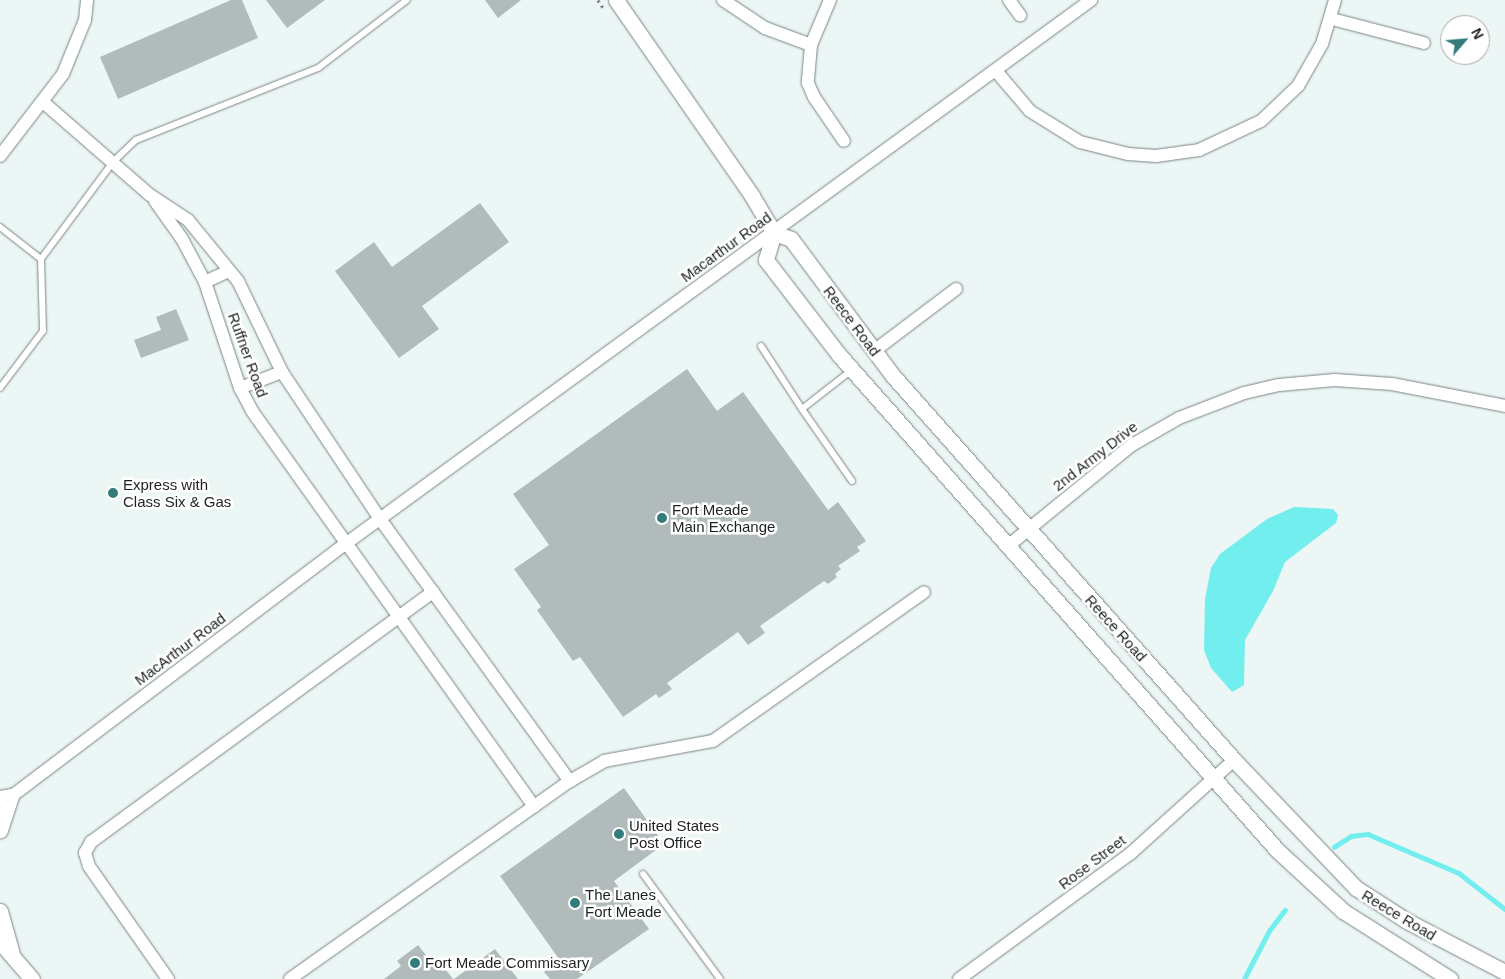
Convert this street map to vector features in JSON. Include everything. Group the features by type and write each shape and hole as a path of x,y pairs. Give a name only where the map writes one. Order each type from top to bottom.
{"street":[{"path":"0,156 63,74 84,20 87,0"},
{"name":"Reece Road","path":"616,0 774,232 791,239 874,351 1234,760 1356,888 1406,921 1505,972"},
{"path":"830,0 811,45 808,83 814,97 844,141"},
{"path":"1009,0 1020,15"},
{"name":"Macarthur Road","path":"380,519 1091,0"},
{"path":"996,71 1030,111 1080,142 1128,154 1178,154 1199,150 1240,133 1280,105 1311,66 1332,19 1335,0"},
{"path":"726,1 765,28 811,45"},
{"path":"1332,19 1424,43"},
{"name":"Ruffner Road","path":"43,102 150,195 188,220 238,281 282,372 380,519 570,782"},
{"name":"Ruffner Road","path":"150,195 182,239 206,282 240,388 252,411 344,545 534,807"},
{"name":"Reece Road","path":"774,232 766,260 852,370 1277,850 1343,911 1450,979"},
{"path":"206,282 229,271"},
{"path":"874,351 956,289"},
{"path":"240,388 282,372"},
{"name":"2nd Army Drive","path":"1008,546 1112,461 1155,431 1205,406 1244,393 1279,385 1335,380 1392,384 1505,406"},
{"name":"MacArthur Road","path":"4,800 380,519"},
{"path":"168,979 89,866 85,853 91,842 432,592"},
{"path":"290,979 570,782 604,761 713,741 924,592"},
{"name":"Rose Street","path":"959,979 1130,854 1234,760"},
{"path":"0,830 4,800"},
{"path":"0,911 13,958"},
{"path":"0,942 32,979"}],"lane":[{"path":"0,388 43,331 41,259 112,162 136,140 318,68 407,0"},
{"path":"0,227 41,259"},
{"path":"761,346 852,481"},
{"path":"802,409 852,370"},
{"path":"644,874 720,979"}],"water":[{"path":"1294,507 1333,509 1338,515 1336,523 1285,562 1273,591 1245,640 1244,685 1232,692 1211,668 1204,650 1205,599 1211,568 1220,554 1267,519"}],"building":[{"path":"231,0 242,0 258,38 118,99 100,57"},
{"path":"266,0 325,0 287,28"},
{"path":"485,0 521,0 498,18"},
{"path":"480,203 509,242 422,306 439,329 399,358 335,271 374,242 392,267"},
{"path":"176,309 189,340 141,358 134,340 161,330 156,317"},
{"path":"687,369 717,411 743,392 828,510 838,502 866,541 857,547 860,551 838,566 841,569 835,574 837,577 828,584 824,581 760,626 765,633 748,645 738,632 667,683 672,689 659,698 656,694 623,717 580,657 573,661 537,610 541,607 514,569 549,545 513,494"},
{"name":"The Lanes Fort Meade","path":"624,788 664,844 614,881 649,929 577,979 550,979 544,972 559,959 500,876"},
{"name":"Fort Meade Commissary","path":"418,945 437,969 442,965 453,979 384,979 401,966 397,961"},
{"name":"Fort Meade Commissary","path":"495,949 518,979 454,979"}],"waterway":[{"path":"1334,847 1351,836 1368,834 1459,873 1505,909"},
{"path":"1244,979 1269,931 1285,910"}],"place":[{"name":"Express with Class Six & Gas","path":"113,493"},
{"name":"Fort Meade Main Exchange","path":"662,518"},
{"name":"United States Post Office","path":"619,834"},
{"name":"The Lanes Fort Meade","path":"575,903"},
{"name":"Fort Meade Commissary","path":"415,963"}]}
